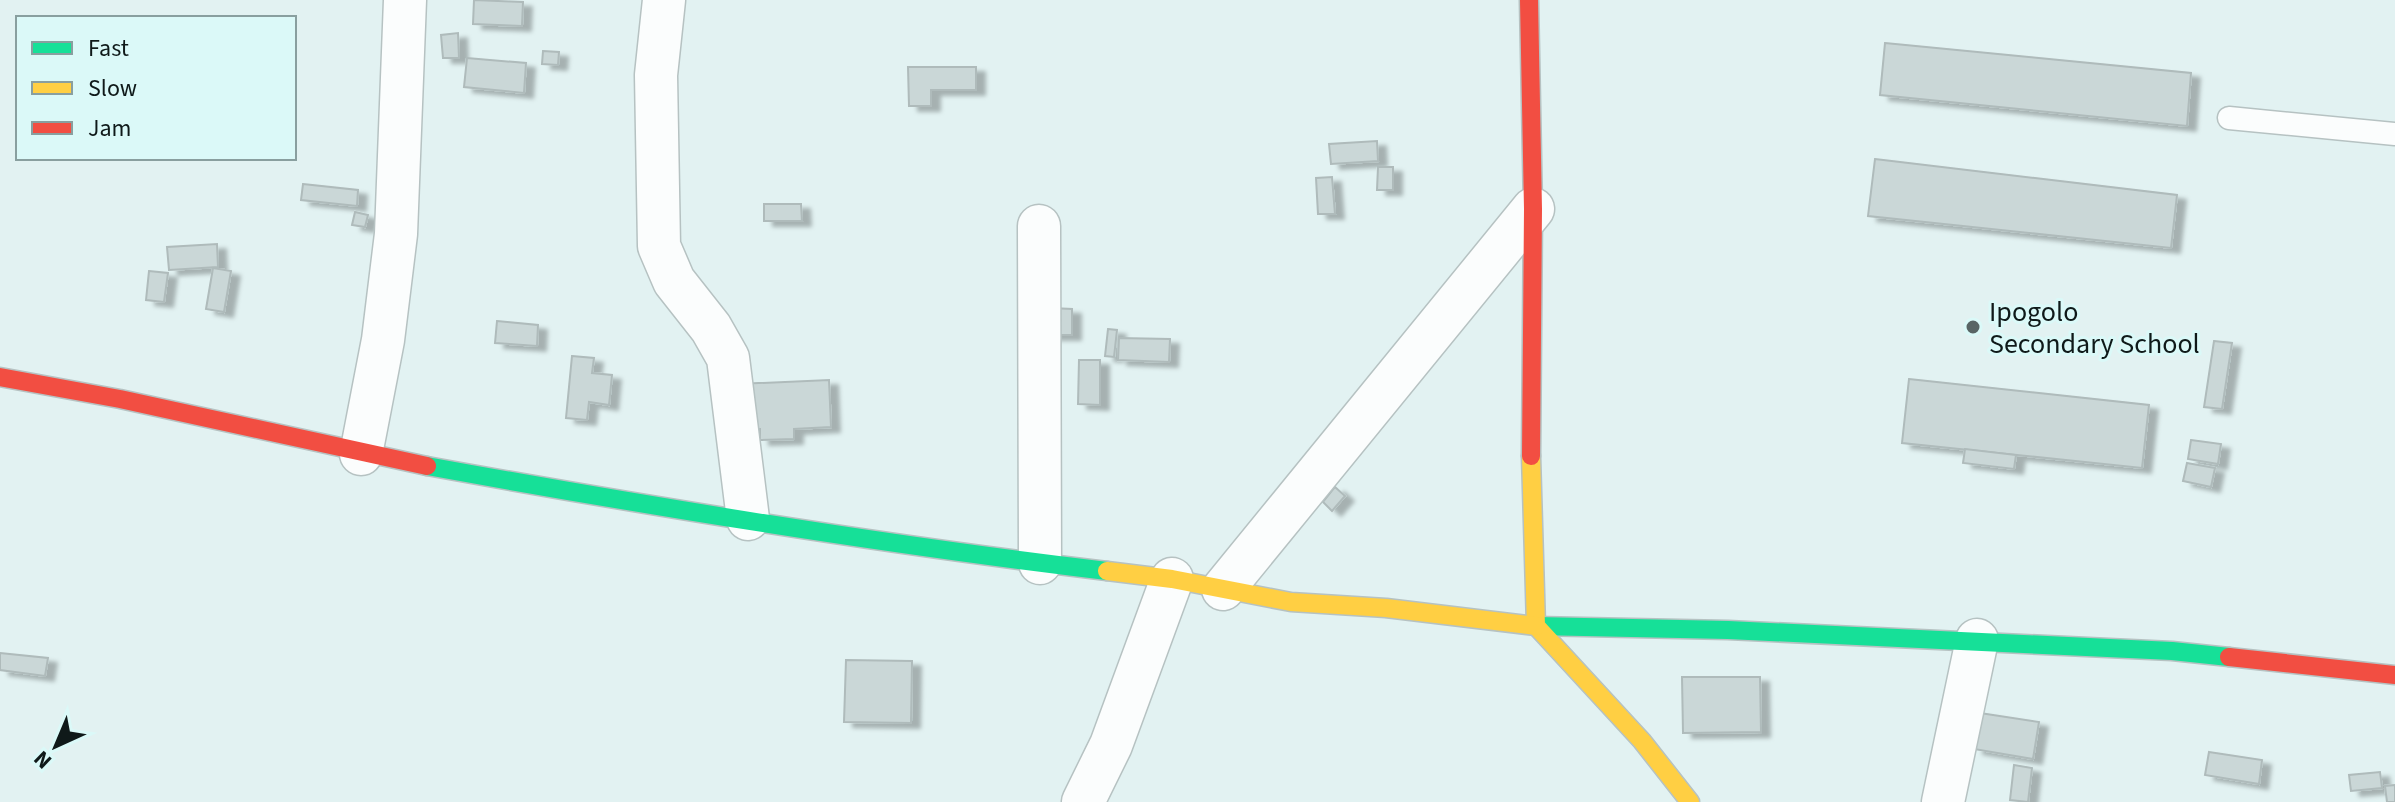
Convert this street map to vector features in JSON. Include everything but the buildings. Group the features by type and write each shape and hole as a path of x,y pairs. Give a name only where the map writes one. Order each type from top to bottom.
{"street":[{"path":"361,454 383,340 396,234 405,0"},
{"path":"664,0 656,75 659,246 674,281 711,328 728,358 748,519"},
{"path":"1529,0 1533,209 1530,519 1536,626 1642,741 1690,802"},
{"path":"1223,589 1533,209"},
{"path":"1039,226 1040,563"},
{"path":"0,377 120,399 361,454 694,514 748,519 922,549 1172,579 1291,602 1386,608 1536,626 1977,640 2172,651 2395,675"},
{"path":"1083,802 1111,745 1172,579"},
{"path":"1943,802 1977,640"}],"lane":[{"path":"2229,118 2395,134"}],"traffic: fast":[{"path":"427,466 766,524 1107,571"},
{"path":"1536,626 1728,630 2172,651 2229,657"}],"traffic: slow":[{"path":"1531,456 1536,626 1642,741 1690,802"},
{"path":"1107,571 1172,579 1291,602 1386,608 1536,626"}],"traffic: jam":[{"path":"1529,0 1533,209 1531,456"},
{"path":"0,377 120,399 427,466"},
{"path":"2229,657 2395,675"}],"place":[{"name":"Ipogolo Secondary School","path":"1973,327"}]}
